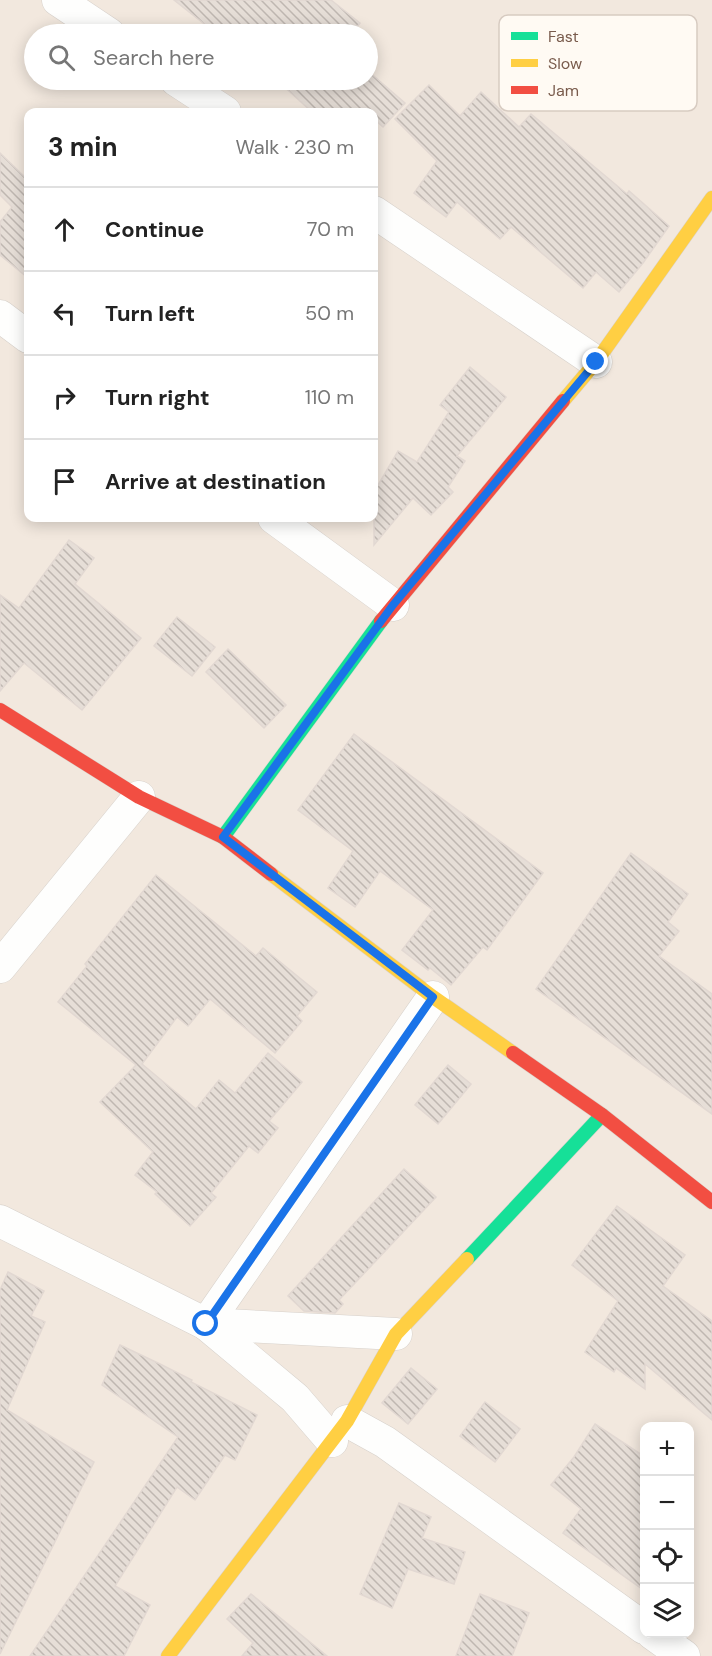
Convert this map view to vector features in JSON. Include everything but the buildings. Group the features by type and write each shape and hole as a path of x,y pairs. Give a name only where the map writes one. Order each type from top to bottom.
{"street":[{"path":"58,0 94,24"},
{"path":"191,90 219,108"},
{"path":"223,837 393,605 596,362 712,198"},
{"path":"378,215 596,362"},
{"path":"0,316 24,334"},
{"path":"279,522 393,605"},
{"path":"0,710 139,797 223,837 433,997 602,1115 712,1202"},
{"path":"0,967 139,797"},
{"path":"206,1324 433,997"},
{"path":"168,1656 339,1431 396,1334 602,1115"},
{"path":"0,1221 206,1324 295,1398 339,1431 385,1442 640,1624"},
{"path":"206,1324 396,1334"},
{"path":"658,1638 684,1656"}],"shaded area":[{"path":"0,0 712,0 712,1656 0,1656"}],"traffic: fast":[{"path":"223,837 381,621"},
{"path":"467,1259 602,1115"}],"traffic: slow":[{"path":"563,401 596,362 712,198"},
{"path":"271,874 433,997 513,1053"},
{"path":"168,1656 347,1421 396,1334 467,1259"}],"traffic: jam":[{"path":"381,621 563,401"},
{"path":"0,710 139,797 223,837 271,874"},
{"path":"513,1053 602,1115 712,1202"}],"route":[{"path":"206,1324 433,997 223,837 393,605 596,362"}]}
